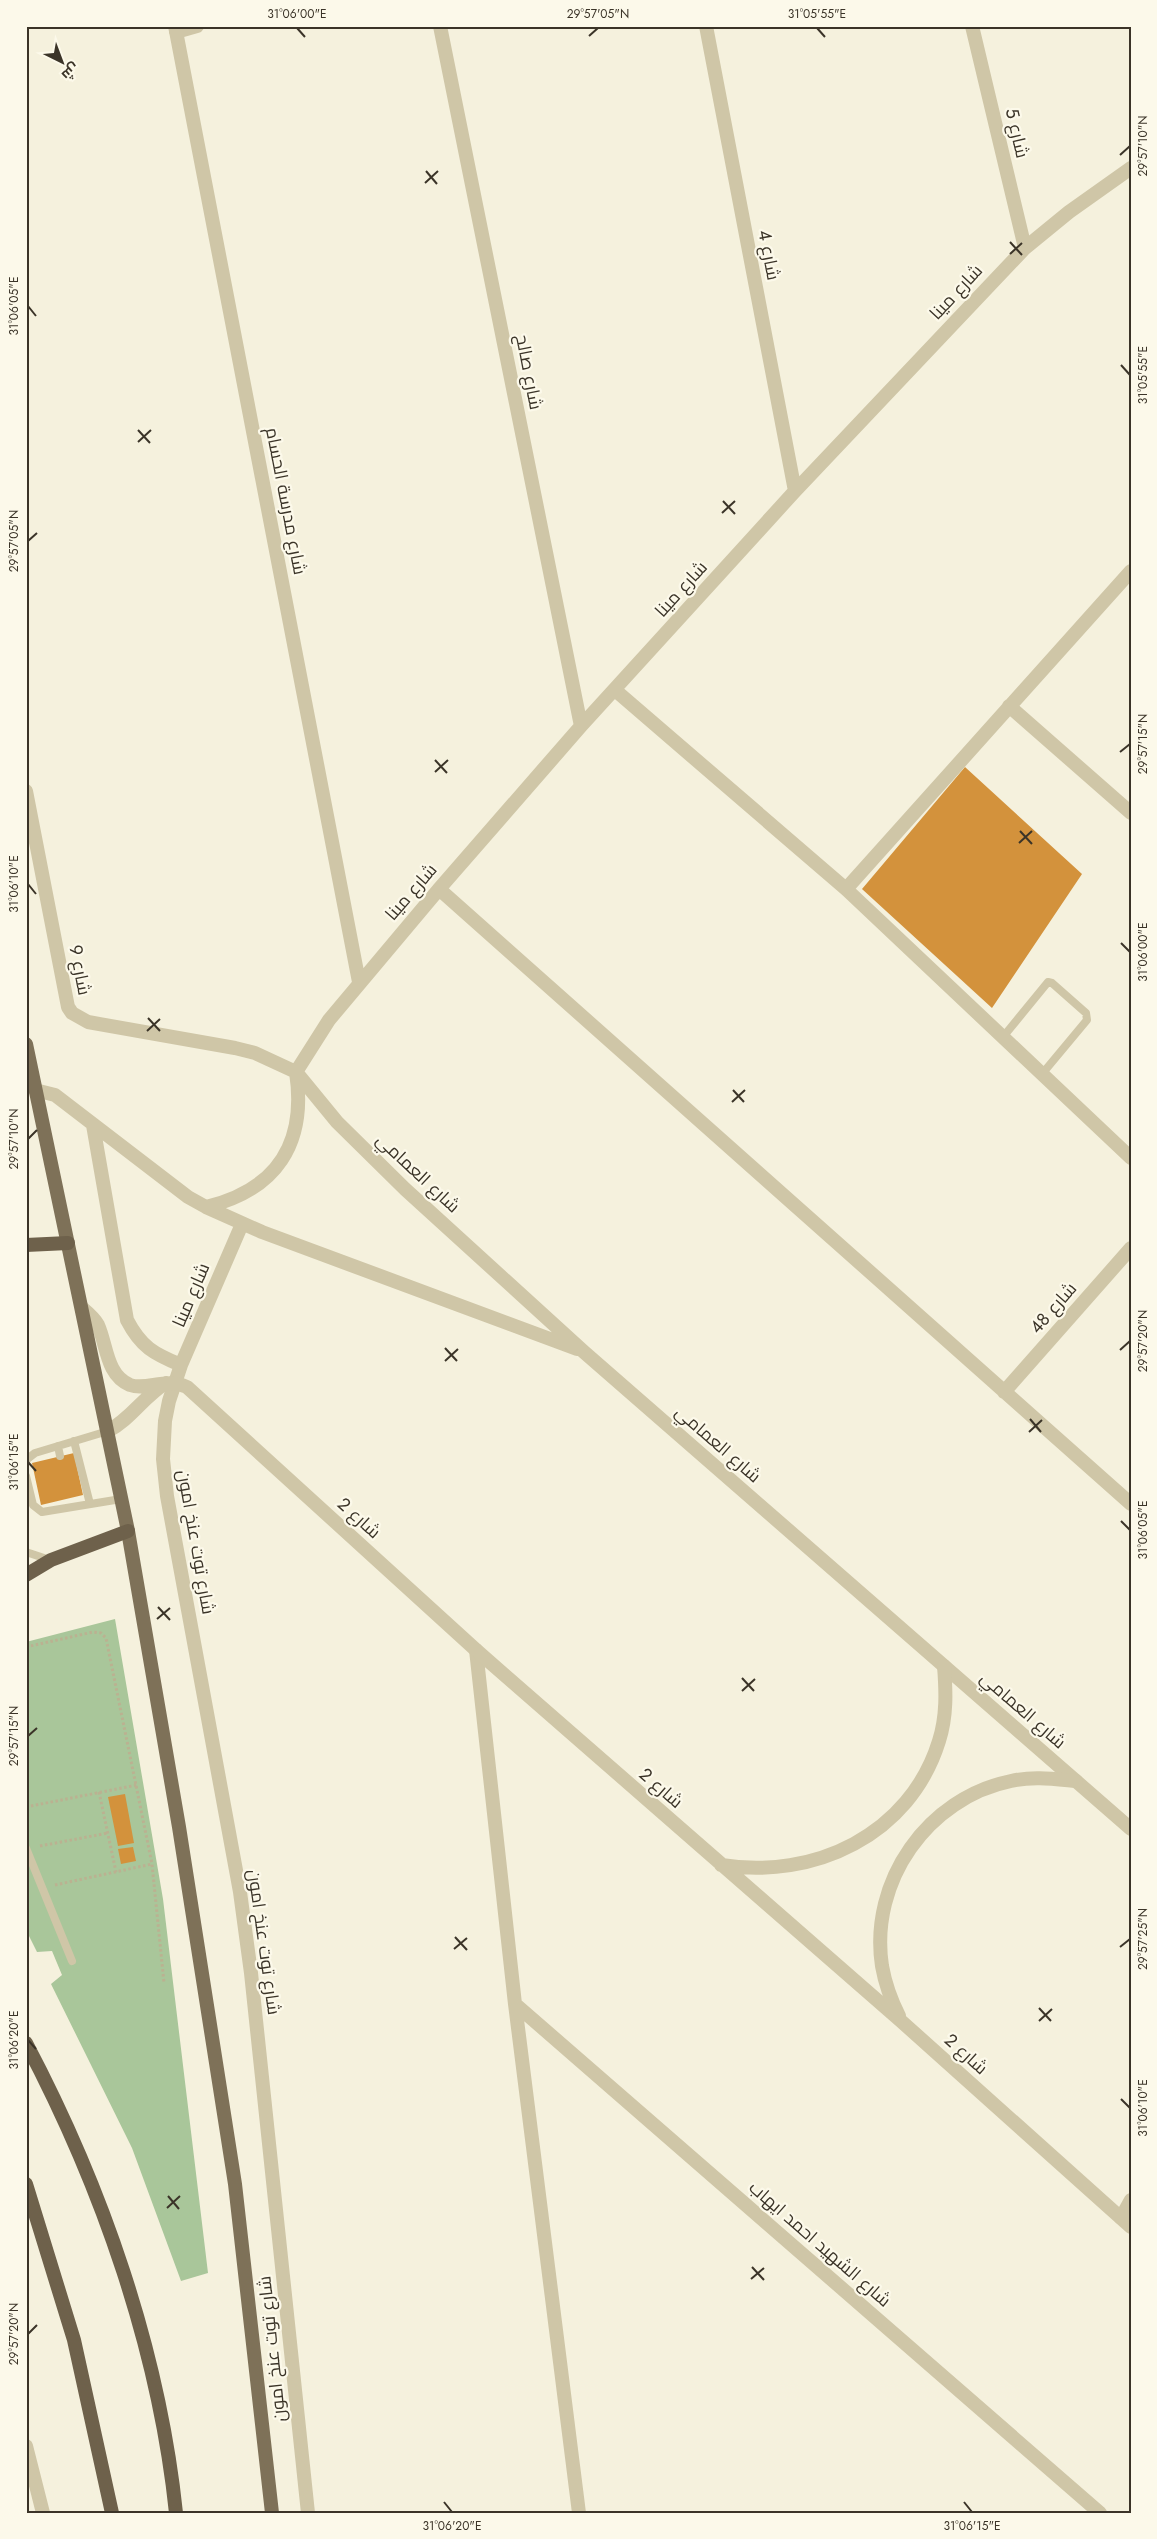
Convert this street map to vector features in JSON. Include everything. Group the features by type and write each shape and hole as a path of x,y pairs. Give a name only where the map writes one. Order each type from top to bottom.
{"highway":[{"path":"26,1245 68,1243"},
{"path":"26,1575 51,1560 128,1531"},
{"path":"26,2043 57,2102 81,2157 121,2269 155,2390 176,2513"},
{"path":"26,2184 54,2268 74,2340 112,2513"}],"main road":[{"path":"26,1044 128,1531 179,1827 235,2184 272,2513"}],"street":[{"path":"176,29 197,26"},
{"name":"شارع صالح","path":"440,26 581,726"},
{"name":"شارع 4","path":"706,26 795,491"},
{"name":"شارع 5","path":"972,26 1025,248"},
{"name":"شارع مدرسة الحسام","path":"176,29 359,982"},
{"name":"شارع مينا","path":"296,1072 329,1020 359,982 581,726 795,491 1025,248 1069,212 1131,168"},
{"path":"846,889 1131,571"},
{"path":"615,690 846,889 1131,1158"},
{"path":"1009,706 1131,814"},
{"name":"شارع 9","path":"26,791 68,1006 72,1013 88,1022 256,1053 296,1072"},
{"path":"439,889 1131,1504"},
{"path":"206,1207 230,1201 250,1191 268,1177 282,1159 292,1139 298,1117 299,1094 296,1072"},
{"name":"شارع العمامي","path":"296,1072 337,1122 399,1183 584,1352 1131,1828"},
{"path":"35,1090 55,1095 188,1197 206,1207 242,1224 584,1352"},
{"path":"93,1125 127,1320 134,1334 145,1346 156,1355 182,1365"},
{"name":"شارع مينا","path":"171,1382 182,1365 242,1224"},
{"name":"شارع 48","path":"1004,1392 1131,1248"},
{"path":"82,1308 98,1327 106,1356 114,1370 131,1386 171,1382"},
{"path":"108,1431 124,1421 153,1392 171,1382"},
{"name":"شارع 2","path":"171,1382 187,1387 476,1650 901,2021 1126,2222"},
{"name":"شارع توت عنخ امون","path":"171,1382 165,1422 163,1459 167,1496 240,1892 251,1974 308,2513"},
{"path":"476,1650 515,2004 578,2513"},
{"path":"720,1864 745,1868 794,1866 842,1850 884,1823 917,1786 930,1764 939,1741 945,1716 944,1666"},
{"path":"901,2021 889,1994 882,1966 880,1936 884,1906 893,1878 907,1852 927,1826 952,1806 981,1790 1012,1781 1044,1778 1076,1781"},
{"name":"شارع الشهيد احمد ايهاب","path":"515,2004 1100,2513"},
{"path":"1126,2222 1131,2200"},
{"path":"26,2446 43,2513"}],"lane":[{"path":"1003,1037 1048,982 1086,1013 1087,1020 1042,1074"},
{"path":"26,1460 31,1454 108,1431"},
{"path":"74,1441 90,1504"},
{"path":"58,1446 60,1456"},
{"path":"43,1450 45,1460"},
{"path":"26,1476 35,1509 42,1512 121,1499"},
{"path":"70,1498 72,1507"},
{"path":"55,1502 57,1510"},
{"path":"26,1552 51,1560"},
{"path":"26,1849 72,1961"}],"path":[{"path":"26,1647 94,1632 104,1635 108,1641 152,1864 164,1983"},
{"path":"26,1807 137,1785"},
{"path":"99,1792 116,1872"},
{"path":"26,1849 108,1833"},
{"path":"42,1888 152,1864"}],"green space":[{"path":"115,1619 163,1899 208,2273 181,2281 132,2148 51,1984 62,1975 52,1951 37,1952 26,1930 26,1642"}],"building":[{"path":"965,767 1082,874 992,1008 862,889"},
{"path":"74,1453 83,1495 41,1505 32,1463"},
{"path":"125,1794 134,1843 118,1846 108,1797"},
{"path":"133,1847 136,1861 121,1864 118,1849"}]}
